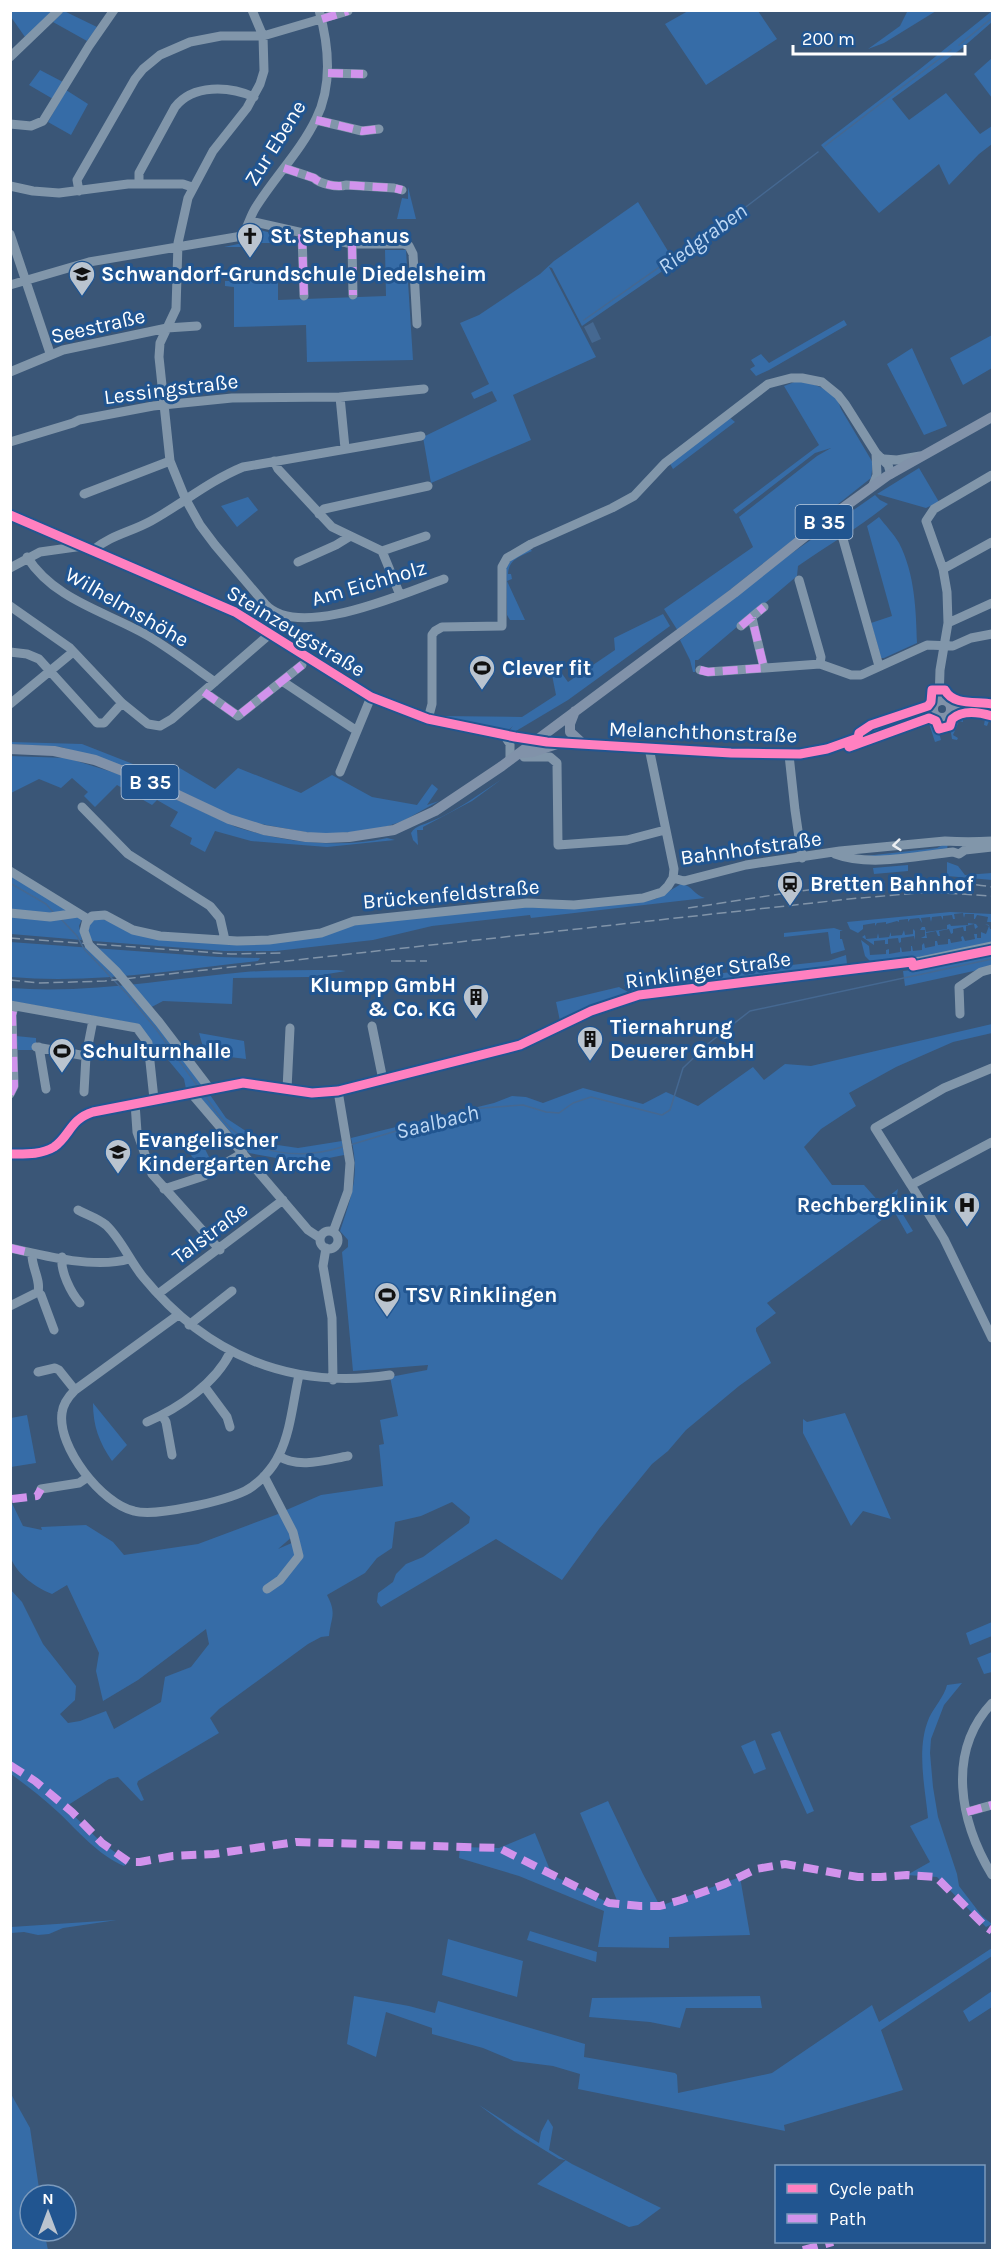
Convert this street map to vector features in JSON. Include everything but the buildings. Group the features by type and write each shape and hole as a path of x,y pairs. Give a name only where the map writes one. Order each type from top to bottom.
{"main road":[{"name":"B 35","path":"10,749 54,752 95,760 146,780 236,822 284,834 326,838 349,837 404,826 450,802 515,756 872,486 922,455 993,417"},
{"path":"952,708 948,717 942,719 935,716 936,706 947,702 952,708 993,710"},
{"name":"Melanchthonstraße","path":"537,740 789,755 827,749 936,706"},
{"path":"576,711 570,724 570,732 583,744"},
{"path":"515,756 559,743"}],"street":[{"path":"10,57 59,10"},
{"path":"10,124 31,126 44,121 89,45 114,10"},
{"path":"252,10 263,36 264,71 254,97 241,118 213,152 192,187 183,211 178,247 177,306 160,343 159,357 170,461 185,498 200,525 267,607 256,624"},
{"path":"79,191 77,180 135,80 152,61 190,42 220,36 263,36 321,15 348,11"},
{"name":"Zur Ebene","path":"10,285 89,262 238,238 244,234 256,207 316,120 328,73 327,46 321,15"},
{"path":"328,73 363,74"},
{"path":"139,183 139,173 175,107 184,98 206,90 238,92 254,97"},
{"path":"316,120 362,131 380,129"},
{"path":"284,168 317,181 342,187 346,185 402,190"},
{"path":"10,186 46,193 139,183 183,184 192,187"},
{"path":"250,221 352,244 404,244 411,248 417,324"},
{"path":"10,234 50,353"},
{"path":"302,234 304,296"},
{"path":"352,244 353,295"},
{"name":"Seestraße","path":"10,372 50,353 167,328 197,326"},
{"path":"428,719 432,704 432,635 442,627 502,626 502,567 507,558 531,544 634,496 664,463 768,384 791,378 822,382 845,404 890,475"},
{"name":"Lessingstraße","path":"10,442 79,420 163,405 251,397 340,397 423,389"},
{"path":"340,397 345,448"},
{"path":"93,550 112,537 148,523 223,475 243,467 421,436"},
{"path":"879,457 897,460 922,455"},
{"path":"872,486 877,475 879,457"},
{"path":"84,494 170,461"},
{"path":"274,461 278,469 319,514 332,527 349,537 382,551 426,536"},
{"path":"936,706 948,623 947,592 943,569 926,525 927,518 934,509 993,475"},
{"path":"319,514 324,509 428,486"},
{"name":"Steinzeugstraße","path":"10,515 208,599 271,633 371,697 428,719 537,740"},
{"path":"298,562 349,537"},
{"path":"843,539 879,666"},
{"path":"943,569 993,542"},
{"path":"10,568 40,552 83,546"},
{"path":"382,551 400,595"},
{"name":"Wilhelmshöhe","path":"27,557 51,585 78,602 150,637 215,682"},
{"name":"Am Eichholz","path":"267,607 288,618 308,619 365,607 444,579"},
{"path":"799,580 821,657 820,664"},
{"path":"948,623 991,605"},
{"path":"10,606 70,648 122,703 148,724 160,726 172,719 271,633"},
{"path":"741,626 764,607"},
{"path":"752,618 764,668"},
{"path":"700,669 708,672 820,664 856,675 927,645 953,646 971,638 993,633"},
{"path":"10,651 34,656 97,723 104,723 122,703"},
{"path":"10,704 73,652"},
{"path":"204,692 238,716 302,665"},
{"path":"282,681 357,731"},
{"path":"339,772 371,697"},
{"path":"504,735 515,756 550,757 555,761 558,845 627,840 665,830"},
{"path":"649,748 671,851 673,878"},
{"path":"789,755 802,858"},
{"path":"82,807 128,854 210,906 220,918 225,940"},
{"path":"993,841 965,847 959,854 953,852 951,846 958,840 965,847 993,848"},
{"name":"Bahnhofstraße","path":"673,878 684,880 735,867 859,850 954,842"},
{"path":"859,850 856,856 859,861"},
{"name":"Bahnhofstraße","path":"835,854 859,861 953,852"},
{"name":"Brückenfeldstraße","path":"10,871 88,919 96,915 105,915 143,934 249,941 321,933 354,921 527,903 574,905 643,898 662,892 673,878"},
{"path":"10,912 50,917 78,913"},
{"path":"88,919 84,934 89,945 116,971 159,1022 208,1089"},
{"name":"Rinklinger Straße","path":"10,1154 46,1150 56,1146 69,1128 85,1114 135,1102 243,1083 312,1093 338,1092 520,1045 591,1011 639,995 921,961 993,946"},
{"path":"960,1014 959,987 981,972 993,969"},
{"path":"10,1094 15,1086 12,1006 137,1028 148,1042 154,1099"},
{"path":"84,1092 86,1056 93,1020"},
{"path":"372,1026 384,1080"},
{"path":"287,1089 290,1028"},
{"path":"46,1089 38,1047 86,1056"},
{"path":"993,1068 944,1088 876,1128 944,1239 993,1338"},
{"path":"193,1092 308,1230 320,1238 326,1248 332,1248 337,1244 338,1238 333,1232"},
{"path":"333,1232 348,1191 351,1163 338,1092"},
{"path":"135,1102 137,1132 152,1174 220,1250"},
{"path":"911,1185 993,1142"},
{"path":"164,1189 204,1176 243,1153"},
{"name":"Talstraße","path":"159,1294 283,1200"},
{"path":"78,1210 98,1219 106,1226 129,1259 178,1315 189,1325 231,1351 299,1375 333,1380 390,1375"},
{"path":"320,1238 325,1232 333,1232"},
{"path":"10,1248 96,1263 129,1259"},
{"path":"326,1248 323,1266 332,1318 333,1380"},
{"path":"32,1253 31,1259 39,1284 38,1292 54,1330"},
{"path":"62,1257 61,1264 74,1297 80,1303"},
{"path":"189,1325 232,1291"},
{"path":"10,1306 38,1292"},
{"path":"178,1315 75,1390 64,1405 62,1422 73,1455 88,1477 123,1508 146,1513 177,1509 246,1491 264,1476 279,1456 299,1375"},
{"path":"147,1422 162,1415 204,1386 223,1366 231,1351"},
{"path":"38,1372 55,1368 75,1390"},
{"path":"204,1386 227,1417 230,1427"},
{"path":"162,1415 166,1422 172,1455"},
{"path":"279,1456 291,1462 303,1463 348,1456"},
{"path":"264,1476 293,1532 299,1556 280,1580 267,1589"},
{"path":"41,1489 79,1483 88,1477"},
{"path":"993,1703 976,1724 966,1745 963,1789 976,1844 993,1875"},
{"path":"967,1812 993,1805"}],"shaded area":[{"path":"908,10 936,11 884,43 868,49 900,26"},
{"path":"11,11 53,11 25,37 11,17"},
{"path":"64,11 97,27 87,41 53,22"},
{"path":"688,11 758,11 777,39 706,85 665,24"},
{"path":"992,11 992,22 961,49 892,99 909,120 946,93 980,134 992,126 992,144 949,185 939,164 879,213 821,145"},
{"path":"992,58 992,98 974,74"},
{"path":"40,70 63,82 53,99 29,85"},
{"path":"66,90 88,104 71,135 48,122"},
{"path":"408,187 416,219 397,219 402,198 408,199"},
{"path":"638,202 671,256 698,238 702,244 582,326 552,268 549,267 596,357 513,395 531,440 431,483 423,437 497,401 492,391 474,399 471,393 489,384 460,323 479,315 540,274 554,261"},
{"path":"259,230 268,232 273,243 257,243 256,247 224,247 243,243 251,239"},
{"path":"385,250 406,250 413,360 307,362 306,325 234,327 234,287 225,286 225,281 278,281 278,300 386,296"},
{"path":"844,320 847,325 769,370 756,376 750,369 755,366 751,360 761,354 769,363"},
{"path":"593,322 601,339 592,343 584,327"},
{"path":"992,335 992,368 963,385 950,358"},
{"path":"912,348 947,426 924,435 887,364"},
{"path":"797,381 818,386 835,397 873,463 871,478 678,631 664,609 753,547 739,517 817,456 831,448 815,453 736,514 733,510 819,445 784,386"},
{"path":"728,416 735,422 673,469 669,462"},
{"path":"919,468 939,502 926,508 877,494"},
{"path":"875,495 888,504 798,566 797,576 698,660 695,660 695,672 693,672 680,640 782,560"},
{"path":"248,497 258,510 237,527 221,506"},
{"path":"879,517 899,543 904,555 914,592 917,630 917,643 884,658 881,658 871,623 892,616 867,526"},
{"path":"530,549 532,551 516,559 510,565 508,574 511,574 512,579 507,581 525,620 510,620 507,615 506,568 512,558"},
{"path":"663,614 670,626 568,700 516,731 508,732 513,726 505,733 440,719 438,716 522,717 556,695 552,675 560,671 568,682 615,650 614,638"},
{"path":"961,714 982,714 992,717 992,722 989,721 987,726 984,725 985,719 963,717 963,722 959,721 953,735 958,738 957,740 952,739 950,727 955,717"},
{"path":"930,719 937,725 941,740 935,742 928,720"},
{"path":"11,742 82,744 133,764 173,764 215,789 238,768 301,793 332,775 372,797 417,805 432,784 438,789 427,805 439,801 403,821 388,826 362,832 316,834 244,821 102,759 61,747 11,744"},
{"path":"10,756 67,758 125,776 236,827 273,837 330,843 387,838 395,840 327,847 251,841 215,831 205,852 190,844 192,838 170,826 178,812 157,800 152,805 117,785 95,807 84,796 88,792 72,778 61,788 39,779 11,793"},
{"path":"502,779 472,801 423,827 423,830 417,830 418,845 413,840 411,833 415,828 468,802"},
{"path":"948,842 947,850 865,858 865,856 937,848"},
{"path":"947,862 958,866 965,875 992,873 992,880 947,876"},
{"path":"908,865 908,871 874,874 873,868"},
{"path":"11,874 82,919 79,926 82,940 11,934"},
{"path":"681,884 705,898 531,918 530,915 432,926 373,940 276,951 224,951 93,941 87,934 92,918 97,917 143,935 236,944 345,926 528,904 574,908 656,899"},
{"path":"950,912 992,914 992,922 987,922 988,917 977,915 974,919 974,914 965,914 964,918 963,913 954,914 955,919 952,915 943,916 943,920 941,916 932,917 931,922 930,917 921,918 922,923 919,918 910,919 908,922 908,919 886,924 886,922 877,923 875,926 875,923 863,925 863,929 858,933 850,929 847,922"},
{"path":"968,923 976,924 978,927 975,929 974,924 966,926 966,931 963,927 953,929 951,934 949,929 939,931 940,936 936,931 926,933 927,938 921,938 925,936 925,930 920,930 922,927 925,927 926,932 947,929 947,925 950,924 951,926 968,925"},
{"path":"985,924 989,925 992,929 992,943 913,959 912,957 871,962 865,956 861,940 869,946 870,955 886,954 886,950 889,949 889,954 900,952 901,947 902,952 911,951 911,946 913,951 922,950 924,943 925,948 935,946 935,941 938,945 948,944 948,939 951,943 962,941 963,936 965,941 975,939 974,934 977,934 977,938 981,938 981,932 986,934 989,926"},
{"path":"834,928 843,931 840,931 840,939 842,939 845,950 831,954 828,932 784,937 784,933"},
{"path":"913,929 915,940 914,936 901,938 899,943 898,938 888,939 888,944 885,944 885,940 874,941 874,945 862,937 865,935 866,939 877,938 878,933 879,938 889,937 891,932 891,936 902,935 904,930 905,935 913,934"},
{"path":"10,942 260,958 258,961 165,972 42,979 11,977"},
{"path":"992,952 992,967 905,986 903,971"},
{"path":"846,955 847,964 634,992 624,985 636,980 689,977 828,961"},
{"path":"346,971 309,977 233,978 232,1004 163,1001 146,1010 204,1086 186,1089 184,1079 164,1055 153,1057 138,1024 11,1001 11,988 70,989 245,972"},
{"path":"619,987 628,992 560,1021 556,1002"},
{"path":"992,1024 992,1033 953,1042 896,1067 849,1093 856,1106 821,1129 804,1147 832,1185 864,1185 880,1203 898,1189 899,1201 896,1203 913,1231 907,1234 894,1211 767,1303 776,1313 756,1328 756,1331 771,1363 686,1430 668,1451 652,1464 599,1529 562,1580 496,1539 381,1607 377,1602 378,1593 393,1582 396,1574 406,1564 423,1557 469,1523 470,1517 452,1502 421,1516 395,1522 392,1548 377,1558 365,1573 327,1595 333,1611 329,1636 321,1637 308,1644 219,1709 210,1718 219,1733 138,1781 137,1784 144,1800 141,1801 118,1777 109,1779 65,1807 102,1843 129,1862 124,1866 97,1849 35,1792 11,1774 10,1589 22,1602 43,1644 76,1686 75,1700 60,1714 68,1723 106,1711 114,1729 161,1702 165,1677 191,1667 209,1644 206,1629 138,1680 103,1701 96,1671 99,1653 67,1585 52,1594 23,1575 11,1558 9,1538 11,1501 23,1526 42,1530 41,1527 86,1525 113,1542 124,1555 198,1544 281,1513 293,1536 278,1549 294,1542 303,1554 284,1511 321,1495 383,1486 379,1445 384,1444 380,1420 398,1416 390,1377 427,1370 428,1365 353,1371 342,1252 348,1247 348,1240 340,1231 355,1174 351,1138 494,1103 512,1096 526,1097 543,1103 583,1088 643,1104 666,1092 698,1106 753,1067 764,1080 785,1064 811,1066"},
{"path":"199,1033 244,1041 246,1059 205,1054"},
{"path":"16,1036 36,1038 36,1050 18,1050"},
{"path":"208,1092 226,1118 264,1143 298,1148 342,1141 344,1155 304,1163 249,1153 197,1094"},
{"path":"199,1137 213,1165 199,1172 186,1144"},
{"path":"93,1403 127,1445 112,1461 98,1434"},
{"path":"845,1413 891,1519 863,1511 851,1526 803,1433 803,1419 807,1422"},
{"path":"27,1415 36,1463 11,1467 11,1418"},
{"path":"992,1622 992,1636 970,1645 966,1633"},
{"path":"992,1652 992,1672 984,1674 977,1658"},
{"path":"962,1683 944,1705 931,1739 933,1787 938,1817 959,1886 982,1916 992,1924 986,1927 937,1877 907,1875 930,1862 910,1826 928,1818 922,1768 925,1730 947,1685"},
{"path":"780,1731 814,1811 807,1814 771,1734"},
{"path":"755,1740 766,1769 754,1774 741,1746"},
{"path":"608,1801 660,1906 740,1877 750,1935 669,1937 669,1948 598,1947 604,1911 519,1876 459,1858 460,1847 499,1848 535,1833 552,1875 609,1903 619,1905 580,1813"},
{"path":"117,1920 63,1928 49,1934 11,1933 11,1927"},
{"path":"530,1931 597,1952 596,1962 527,1940"},
{"path":"448,1939 523,1961 517,1997 442,1975"},
{"path":"992,1948 992,1956 881,2030 903,2090 784,2125 785,2131 578,2089 580,2074 553,2066 514,2061 483,2048 432,2034 432,2028 386,2012 376,2057 347,2044 354,1996 435,2013 438,2001 585,2044 584,2057 675,2073 678,2093 772,2073 872,2005 879,2022"},
{"path":"992,1991 992,2007 969,2022 963,2011"},
{"path":"760,1996 762,2008 686,2008 680,2028 650,2022 589,2017 592,1998"},
{"path":"11,2094 30,2128 38,2183 18,2183 18,2243 47,2243 48,2250 11,2250"},
{"path":"479,2105 539,2143 541,2132 548,2119 553,2127 549,2150 565,2160 559,2159 515,2132"},
{"path":"566,2160 661,2208 638,2225 629,2227 537,2184"}],"waterway":[{"name":"Riedgraben","path":"959,45 992,18"},
{"name":"Riedgraben","path":"825,146 951,50"},
{"name":"Riedgraben","path":"584,320 688,247 709,235 818,152"},
{"name":"Saalbach","path":"10,883 46,904 54,913"},
{"name":"Saalbach","path":"62,920 77,936 84,949 128,995 156,1029 199,1088"},
{"name":"Saalbach","path":"350,1145 468,1109 523,1105 546,1112 559,1113 573,1103 591,1097 662,1115 670,1110 683,1068 709,1043 750,1011 992,959"},
{"name":"Saalbach","path":"204,1094 220,1117 235,1132 263,1148 294,1154 342,1147"}],"railway":[{"path":"688,908 802,891 878,883 955,883 992,887"},
{"path":"10,980 39,983 105,981 930,892 992,896"},
{"path":"10,938 231,954 283,953"},
{"path":"391,961 427,961"}],"marked path":[{"path":"322,19 348,11"},
{"path":"328,73 363,74"},
{"path":"316,120 362,131 379,129"},
{"path":"284,168 329,185 402,190"},
{"path":"302,234 304,296"},
{"path":"352,244 353,295"},
{"path":"741,626 764,607"},
{"path":"700,670 708,672 764,668 752,618"},
{"path":"204,692 238,716 302,665"},
{"path":"10,1094 14,1086 12,1015 14,1006"},
{"path":"10,1248 32,1253"},
{"path":"12,1499 37,1496 41,1489"},
{"path":"10,1765 35,1781 72,1812 102,1843 129,1862 173,1856 214,1854 296,1842 499,1848 609,1903 640,1906 660,1906 681,1900 725,1884 756,1869 785,1864 858,1877 907,1875 936,1877 992,1931"},
{"path":"967,1812 992,1805"},
{"path":"803,2250 829,2243"}],"cycle path":[{"path":"10,515 235,612 371,697 428,719 515,737 547,742 731,753 800,754 827,749 858,738 859,733 871,725 928,706 931,702 932,690 945,690 959,701 992,704"},
{"path":"849,747 929,718 936,721 939,729 950,726 952,719 961,714 977,713 992,716"},
{"path":"10,1154 33,1154 49,1150 59,1143 79,1119 93,1112 243,1083 312,1093 338,1091 520,1045 591,1011 639,995 912,962 913,966 992,950"}],"place":[{"name":"St. Stephanus","path":"250,259"},
{"name":"Schwandorf-Grundschule Diedelsheim","path":"82,297"},
{"name":"Clever fit","path":"482,691"},
{"name":"Bretten Bahnhof","path":"790,907"},
{"name":"Klumpp GmbH & Co. KG","path":"476,1020"},
{"name":"Tiernahrung Deuerer GmbH","path":"590,1062"},
{"name":"Schulturnhalle","path":"62,1074"},
{"name":"Evangelischer Kindergarten Arche","path":"118,1175"},
{"name":"Rechbergklinik","path":"967,1228"},
{"name":"TSV Rinklingen","path":"387,1318"}]}
